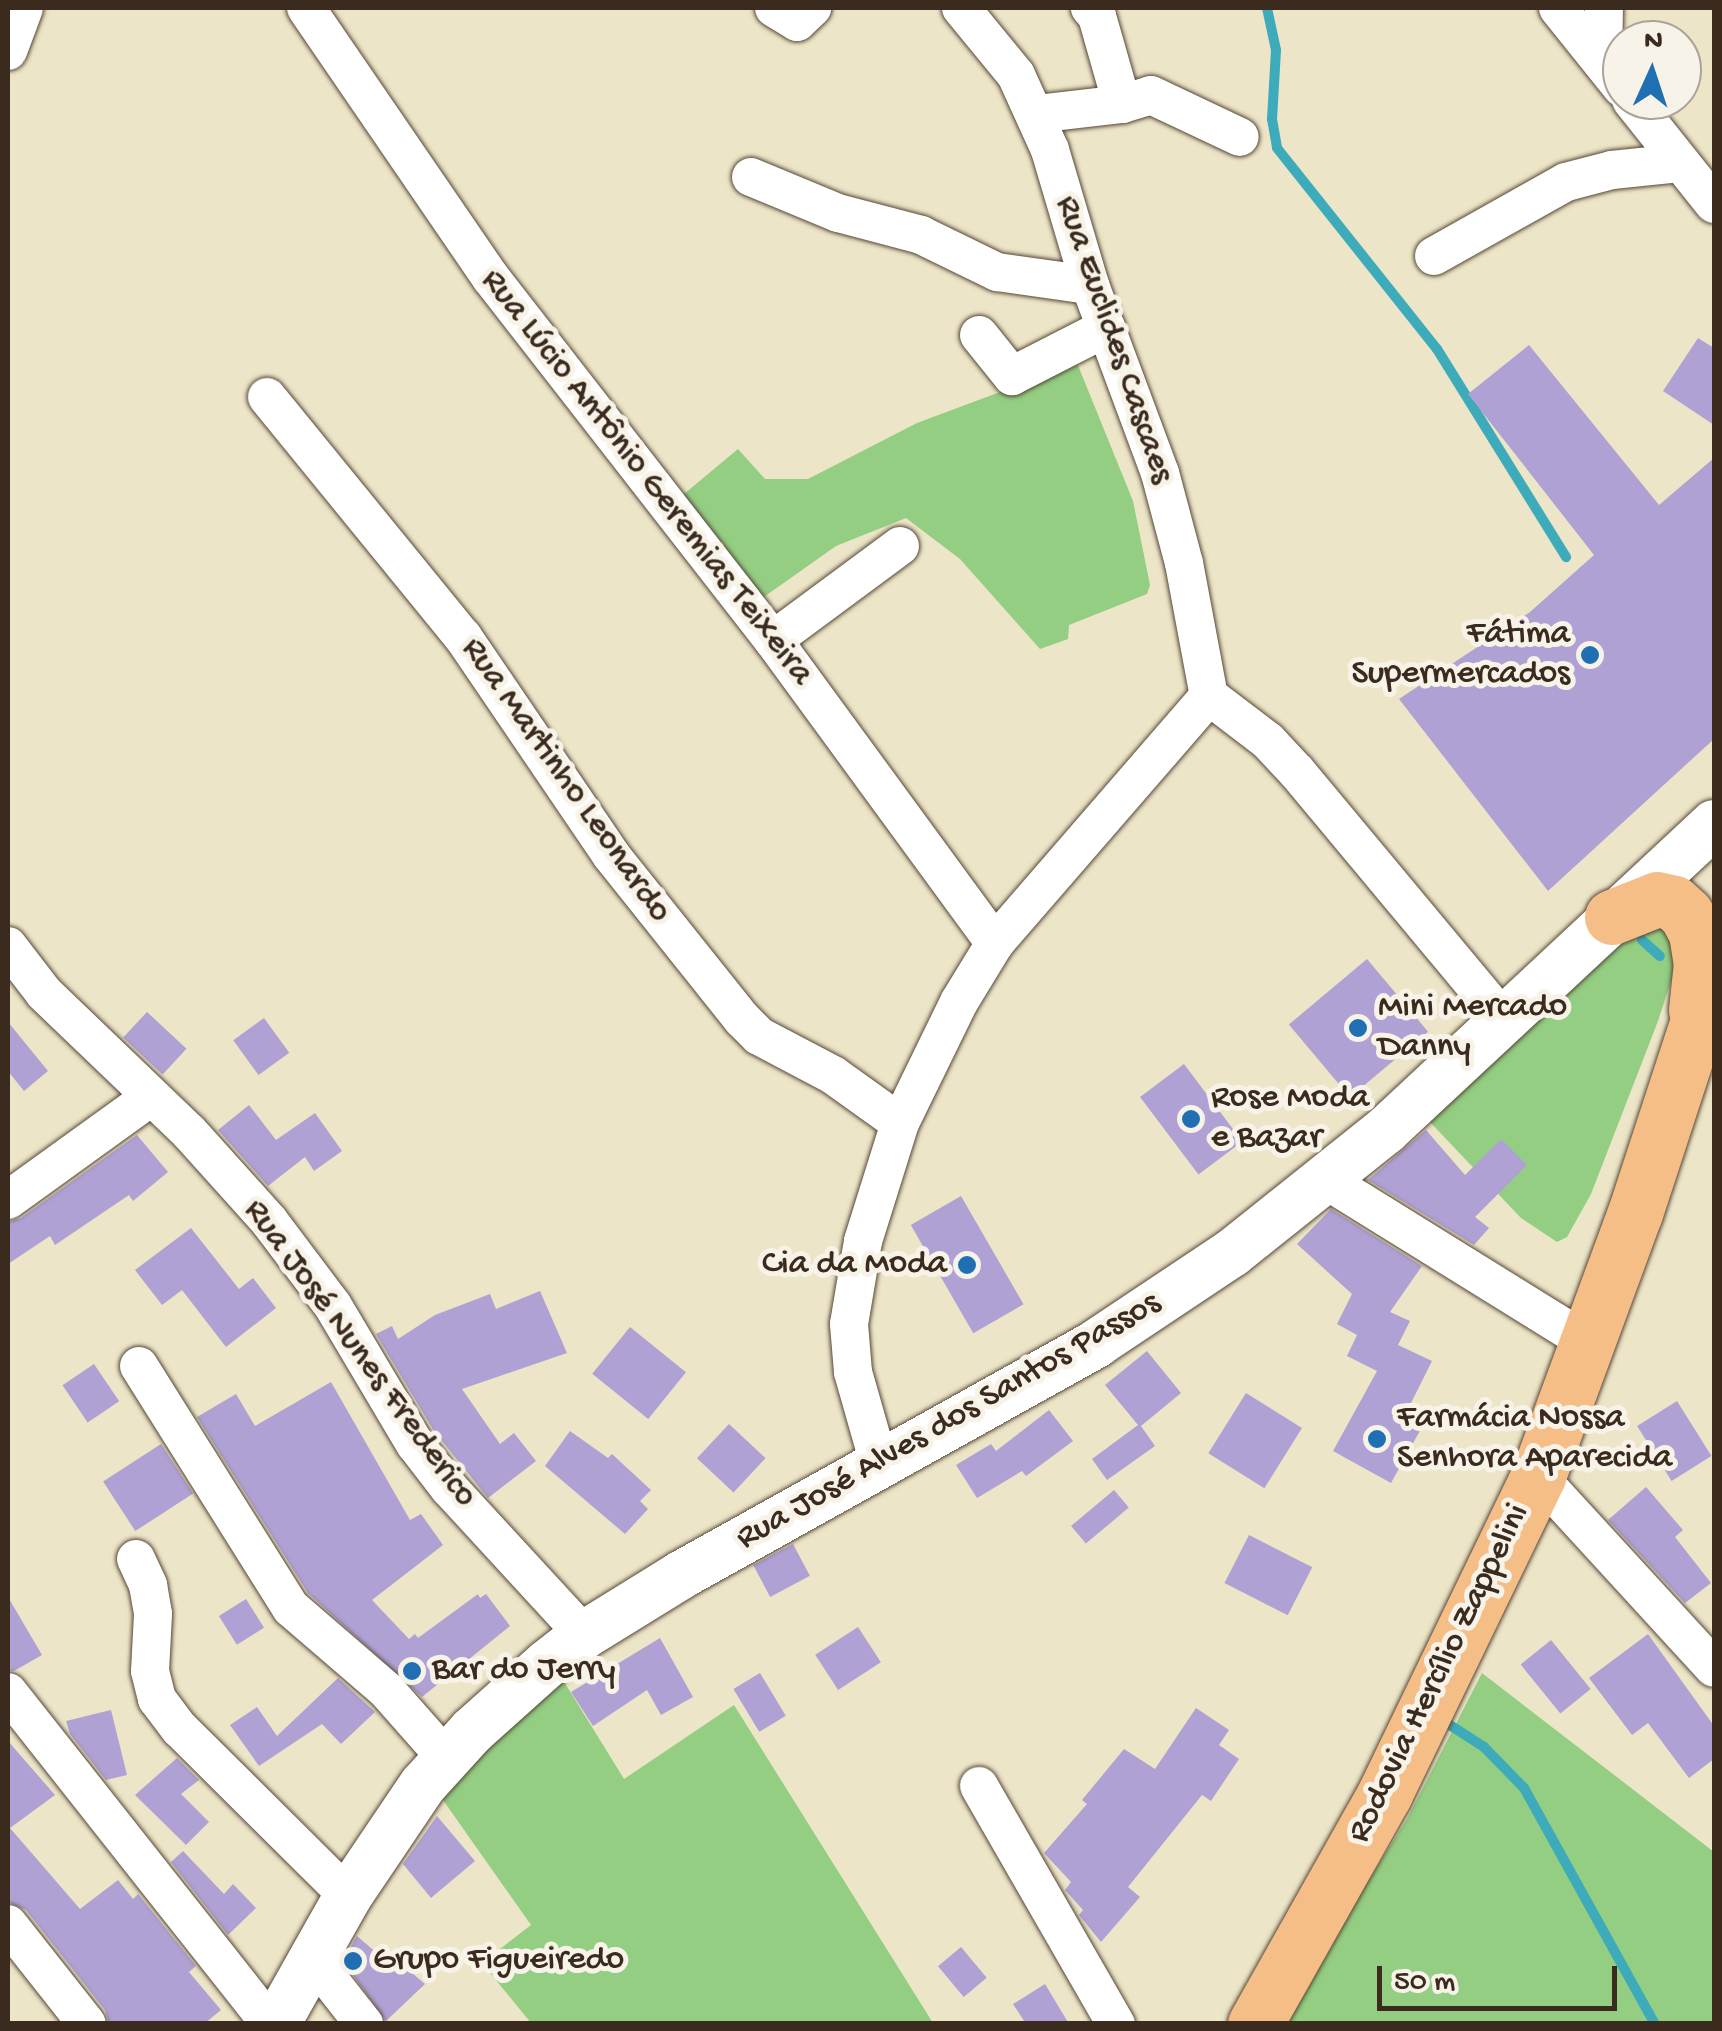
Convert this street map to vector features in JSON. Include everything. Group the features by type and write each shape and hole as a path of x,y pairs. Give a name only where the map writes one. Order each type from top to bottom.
{"main road":[{"path":"1612,917 1671,878 1700,882 1714,904"},
{"path":"1612,917 1657,899 1674,903 1686,914 1696,932 1701,963 1692,1037"},
{"name":"Rodovia Hercílio Zappelini","path":"1255,2024 1385,1793 1538,1476 1588,1343 1714,971"}],"street":[{"path":"8,51 24,8"},
{"name":"Rua Lúcio Antônio Geremias Teixeira","path":"306,8 491,278 773,640 994,943"},
{"path":"774,8 797,22 812,8"},
{"name":"Rua Euclides Cascaes","path":"961,8 1016,76 1036,114 1090,285 1174,522 1208,696"},
{"path":"1090,8 1098,16 1122,104"},
{"path":"1558,8 1602,63"},
{"path":"1036,114 1122,104 1152,95 1240,136"},
{"path":"1647,120 1714,204"},
{"path":"1434,256 1527,200 1566,182 1612,170 1680,163"},
{"path":"751,177 838,213 921,236 997,272 1090,285"},
{"path":"978,335 1012,376 1106,328"},
{"name":"Rua Martinho Leonardo","path":"267,397 442,610 610,855 742,1019 759,1036 834,1074 900,1123"},
{"path":"773,640 900,546"},
{"path":"880,1467 853,1372 849,1324 863,1241 900,1123 959,1002 994,943 1208,696 1268,742 1298,772 1502,1018"},
{"name":"Rua José Alves dos Santos Passos","path":"273,2024 348,1896 422,1785 509,1696 584,1635 681,1574 880,1467 1174,1294 1326,1180 1612,917 1695,851 1714,824"},
{"name":"Rua José Nunes Frederico","path":"8,946 44,993 238,1185 304,1264 415,1444 449,1488 584,1635"},
{"path":"8,1200 151,1097"},
{"path":"1326,1180 1588,1343"},
{"path":"139,1366 291,1608 387,1691 446,1758"},
{"path":"1538,1476 1714,1668"},
{"path":"136,1559 148,1585 153,1614 150,1671 156,1699 180,1729 348,1896"},
{"path":"8,1692 273,2024"},
{"path":"979,1786 1116,2024"},
{"path":"8,1924 87,2024"},
{"path":"313,1959 364,2024"}],"green space":[{"path":"1077,363 1133,501 1150,585 1147,594 1069,625 1068,639 1040,649 960,559 906,518 836,546 758,601 678,499 738,449 765,479 808,479 917,423"},
{"path":"1666,925 1677,963 1658,1021 1591,1194 1567,1237 1557,1242 1521,1218 1430,1122 1629,927"},
{"path":"1482,1673 1714,1852 1714,2023 1279,2024 1407,1819"},
{"path":"563,1680 624,1779 734,1705 933,2023 531,2023 482,1963 531,1925 443,1800 472,1762"}],"building":[{"path":"1698,338 1714,348 1714,425 1663,391"},
{"name":"Fátima Supermercados","path":"1529,345 1659,505 1714,458 1714,739 1548,891 1399,699 1530,612 1594,555 1468,394"},
{"name":"Mini Mercado Danny","path":"1367,959 1428,1032 1350,1097 1289,1025"},
{"path":"147,1012 186,1049 163,1074 123,1038"},
{"path":"264,1018 289,1053 259,1075 233,1040"},
{"path":"8,1022 48,1071 24,1091 8,1071"},
{"name":"Rose Moda e Bazar","path":"1184,1064 1242,1141 1198,1175 1140,1097"},
{"path":"249,1105 276,1140 315,1113 342,1151 314,1171 305,1157 268,1186 218,1130"},
{"path":"1426,1130 1465,1175 1501,1139 1527,1165 1475,1217 1489,1228 1474,1245 1368,1180"},
{"path":"137,1135 168,1172 133,1201 129,1195 55,1245 50,1236 8,1264 8,1222 21,1218"},
{"name":"Cia da Moda","path":"961,1196 1023,1304 973,1333 911,1225"},
{"path":"1331,1209 1422,1266 1390,1312 1410,1321 1398,1345 1432,1361 1404,1417 1422,1427 1391,1483 1333,1451 1377,1371 1347,1356 1357,1335 1337,1324 1352,1294 1297,1244"},
{"path":"191,1228 239,1289 253,1278 276,1308 226,1347 182,1290 162,1305 135,1270"},
{"path":"540,1291 567,1353 462,1389 500,1444 514,1433 536,1461 488,1498 434,1431 376,1334 392,1326 398,1339 435,1315 490,1294 496,1309"},
{"path":"630,1327 686,1372 648,1419 592,1374"},
{"path":"1147,1351 1181,1393 1141,1426 1155,1446 1107,1480 1092,1459 1138,1425 1105,1385"},
{"path":"94,1364 119,1401 88,1423 62,1385"},
{"path":"331,1382 410,1520 421,1514 443,1545 372,1600 409,1639 415,1634 418,1638 478,1594 480,1598 486,1594 510,1626 422,1697 308,1593 197,1417 236,1394 255,1426"},
{"path":"1246,1393 1302,1428 1264,1488 1208,1453"},
{"path":"1677,1401 1711,1456 1672,1481 1637,1426"},
{"path":"1049,1410 1073,1441 1026,1476 1022,1471 977,1498 956,1465 991,1444 996,1451"},
{"path":"729,1424 766,1458 734,1492 697,1458"},
{"path":"570,1431 608,1458 612,1454 651,1490 640,1501 648,1509 625,1534 545,1466"},
{"path":"161,1444 193,1493 135,1531 103,1482"},
{"path":"1646,1487 1683,1530 1675,1537 1711,1583 1685,1603 1608,1520"},
{"path":"1114,1490 1129,1508 1086,1544 1071,1526"},
{"path":"1249,1535 1312,1567 1288,1615 1224,1583"},
{"path":"793,1544 810,1576 770,1597 753,1565"},
{"path":"8,1597 42,1655 14,1671 8,1670"},
{"path":"246,1599 264,1628 237,1645 219,1616"},
{"path":"858,1627 881,1662 838,1690 815,1655"},
{"path":"1648,1634 1714,1726 1714,1759 1689,1778 1648,1723 1632,1735 1589,1678"},
{"path":"660,1638 693,1697 661,1715 647,1690 593,1726 571,1692"},
{"path":"1551,1640 1591,1689 1560,1714 1521,1665"},
{"path":"760,1673 786,1716 759,1732 733,1689"},
{"path":"338,1678 375,1712 341,1744 322,1724 259,1766 230,1725 257,1707 277,1736"},
{"path":"1196,1708 1229,1730 1219,1745 1239,1759 1211,1801 1202,1795 1128,1887 1140,1897 1101,1942 1079,1915 1083,1910 1065,1890 1071,1882 1044,1853 1087,1804 1082,1800 1124,1749 1155,1769"},
{"path":"111,1710 127,1775 106,1780 70,1734 66,1721"},
{"path":"8,1741 55,1795 10,1828 80,1909 118,1880 133,1899 138,1894 196,1966 189,1972 221,2010 204,2024 109,2024 105,2010 26,1910 8,1902"},
{"path":"177,1758 199,1780 181,1794 209,1822 186,1845 135,1795"},
{"path":"437,1816 475,1861 431,1898 403,1864"},
{"path":"183,1851 224,1894 233,1884 256,1908 228,1935 171,1862"},
{"path":"357,1936 385,1960 391,1955 425,1984 386,2021 343,1961"},
{"path":"961,1947 987,1978 964,1997 938,1966"},
{"path":"1045,1984 1069,2024 1026,2024 1013,2004"}],"waterway":[{"path":"1267,8 1276,50 1272,119 1277,148 1437,349 1566,557"},
{"path":"1642,940 1660,956"},
{"path":"1442,1720 1484,1747 1524,1788 1655,2024"}],"place":[{"name":"Fátima Supermercados","path":"1590,655"},
{"name":"Mini Mercado Danny","path":"1358,1028"},
{"name":"Rose Moda e Bazar","path":"1191,1119"},
{"name":"Cia da Moda","path":"967,1265"},
{"name":"Farmácia Nossa Senhora Aparecida","path":"1377,1439"},
{"name":"Bar do Jerry","path":"412,1671"},
{"name":"Grupo Figueiredo","path":"353,1961"}]}
